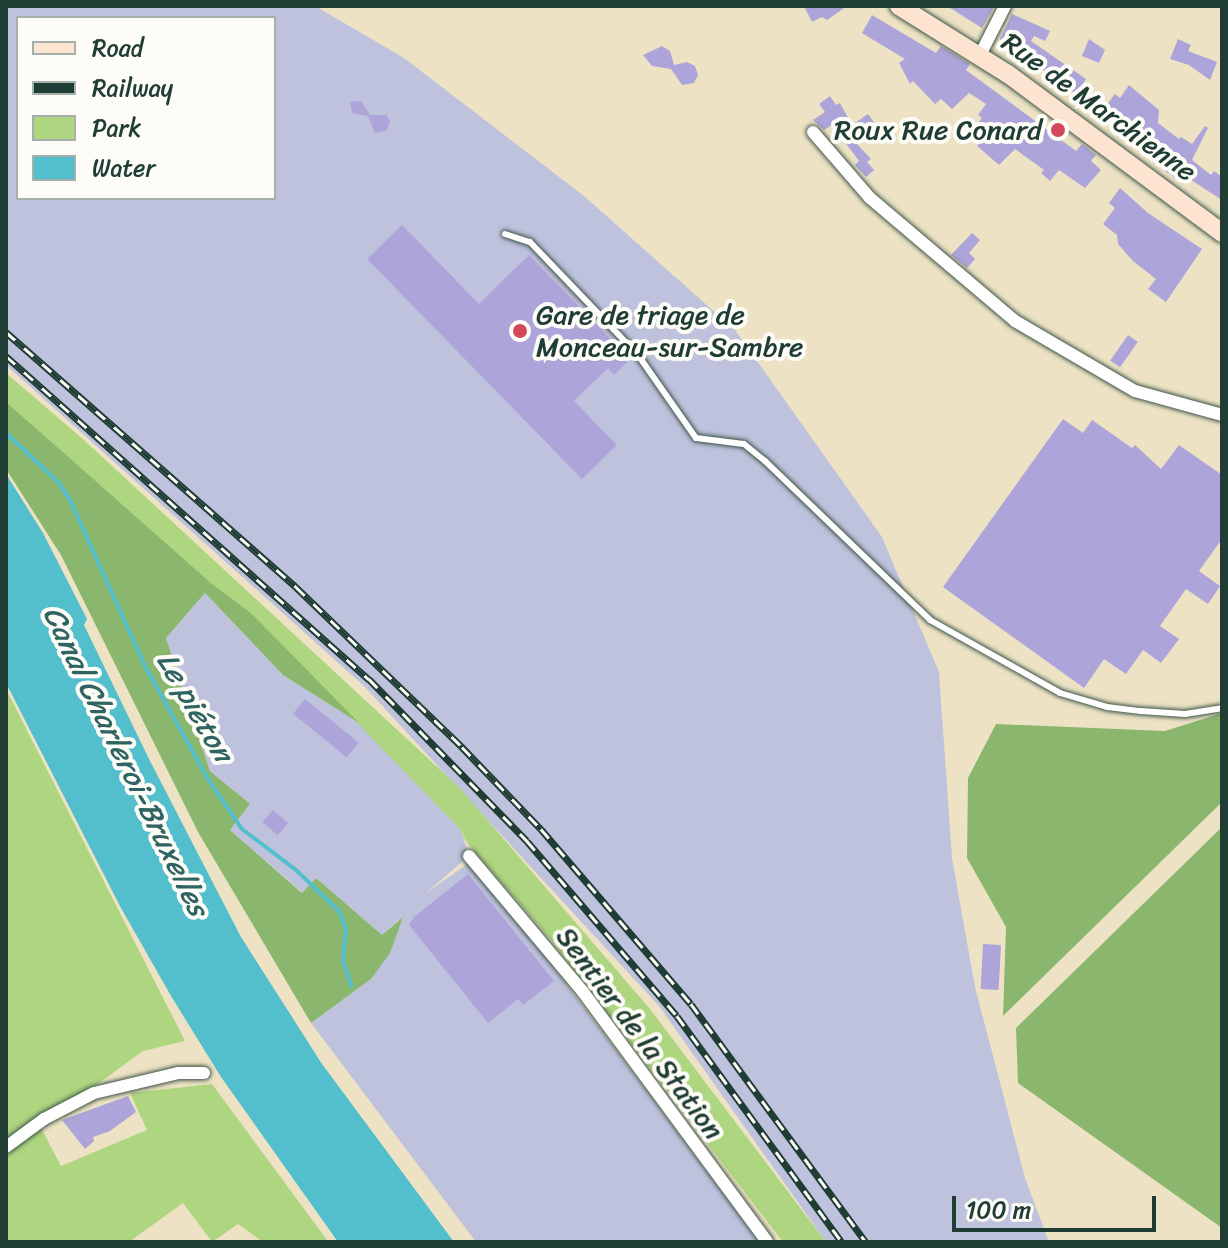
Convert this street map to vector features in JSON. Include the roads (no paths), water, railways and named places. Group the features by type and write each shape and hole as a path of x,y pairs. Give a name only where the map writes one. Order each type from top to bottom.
{"main road":[{"name":"Rue de Marchienne","path":"899,6 980,55 1222,233"}],"street":[{"path":"980,55 1005,6"},
{"path":"813,132 870,198 1015,321 1135,391 1222,415"},
{"name":"Sentier de la Station","path":"469,856 583,992 767,1242"},
{"path":"6,1147 44,1119 94,1093 178,1073 204,1073"}],"lane":[{"path":"505,234 530,242 638,355 696,438 744,444 930,620 1060,693 1107,707 1141,711 1185,714 1222,708"}],"water":[{"name":"Canal Charleroi-Bruxelles","path":"6,474 43,533 87,619 84,625 241,937 322,1064 454,1242 338,1242 221,1077 171,996 121,908 6,683"}],"waterway":[{"name":"Le piéton","path":"6,433 59,483 70,500 146,668 208,779 242,829 296,870 339,911 346,928 343,960 352,987"}],"railway":[{"path":"6,332 296,587 462,747 541,829 691,1004 866,1242"},
{"path":"6,356 369,679 527,841 677,1016 842,1242"}],"place":[{"name":"Roux Rue Conard","path":"1058,130"},
{"name":"Gare de triage de Monceau-sur-Sambre","path":"520,331"}]}
